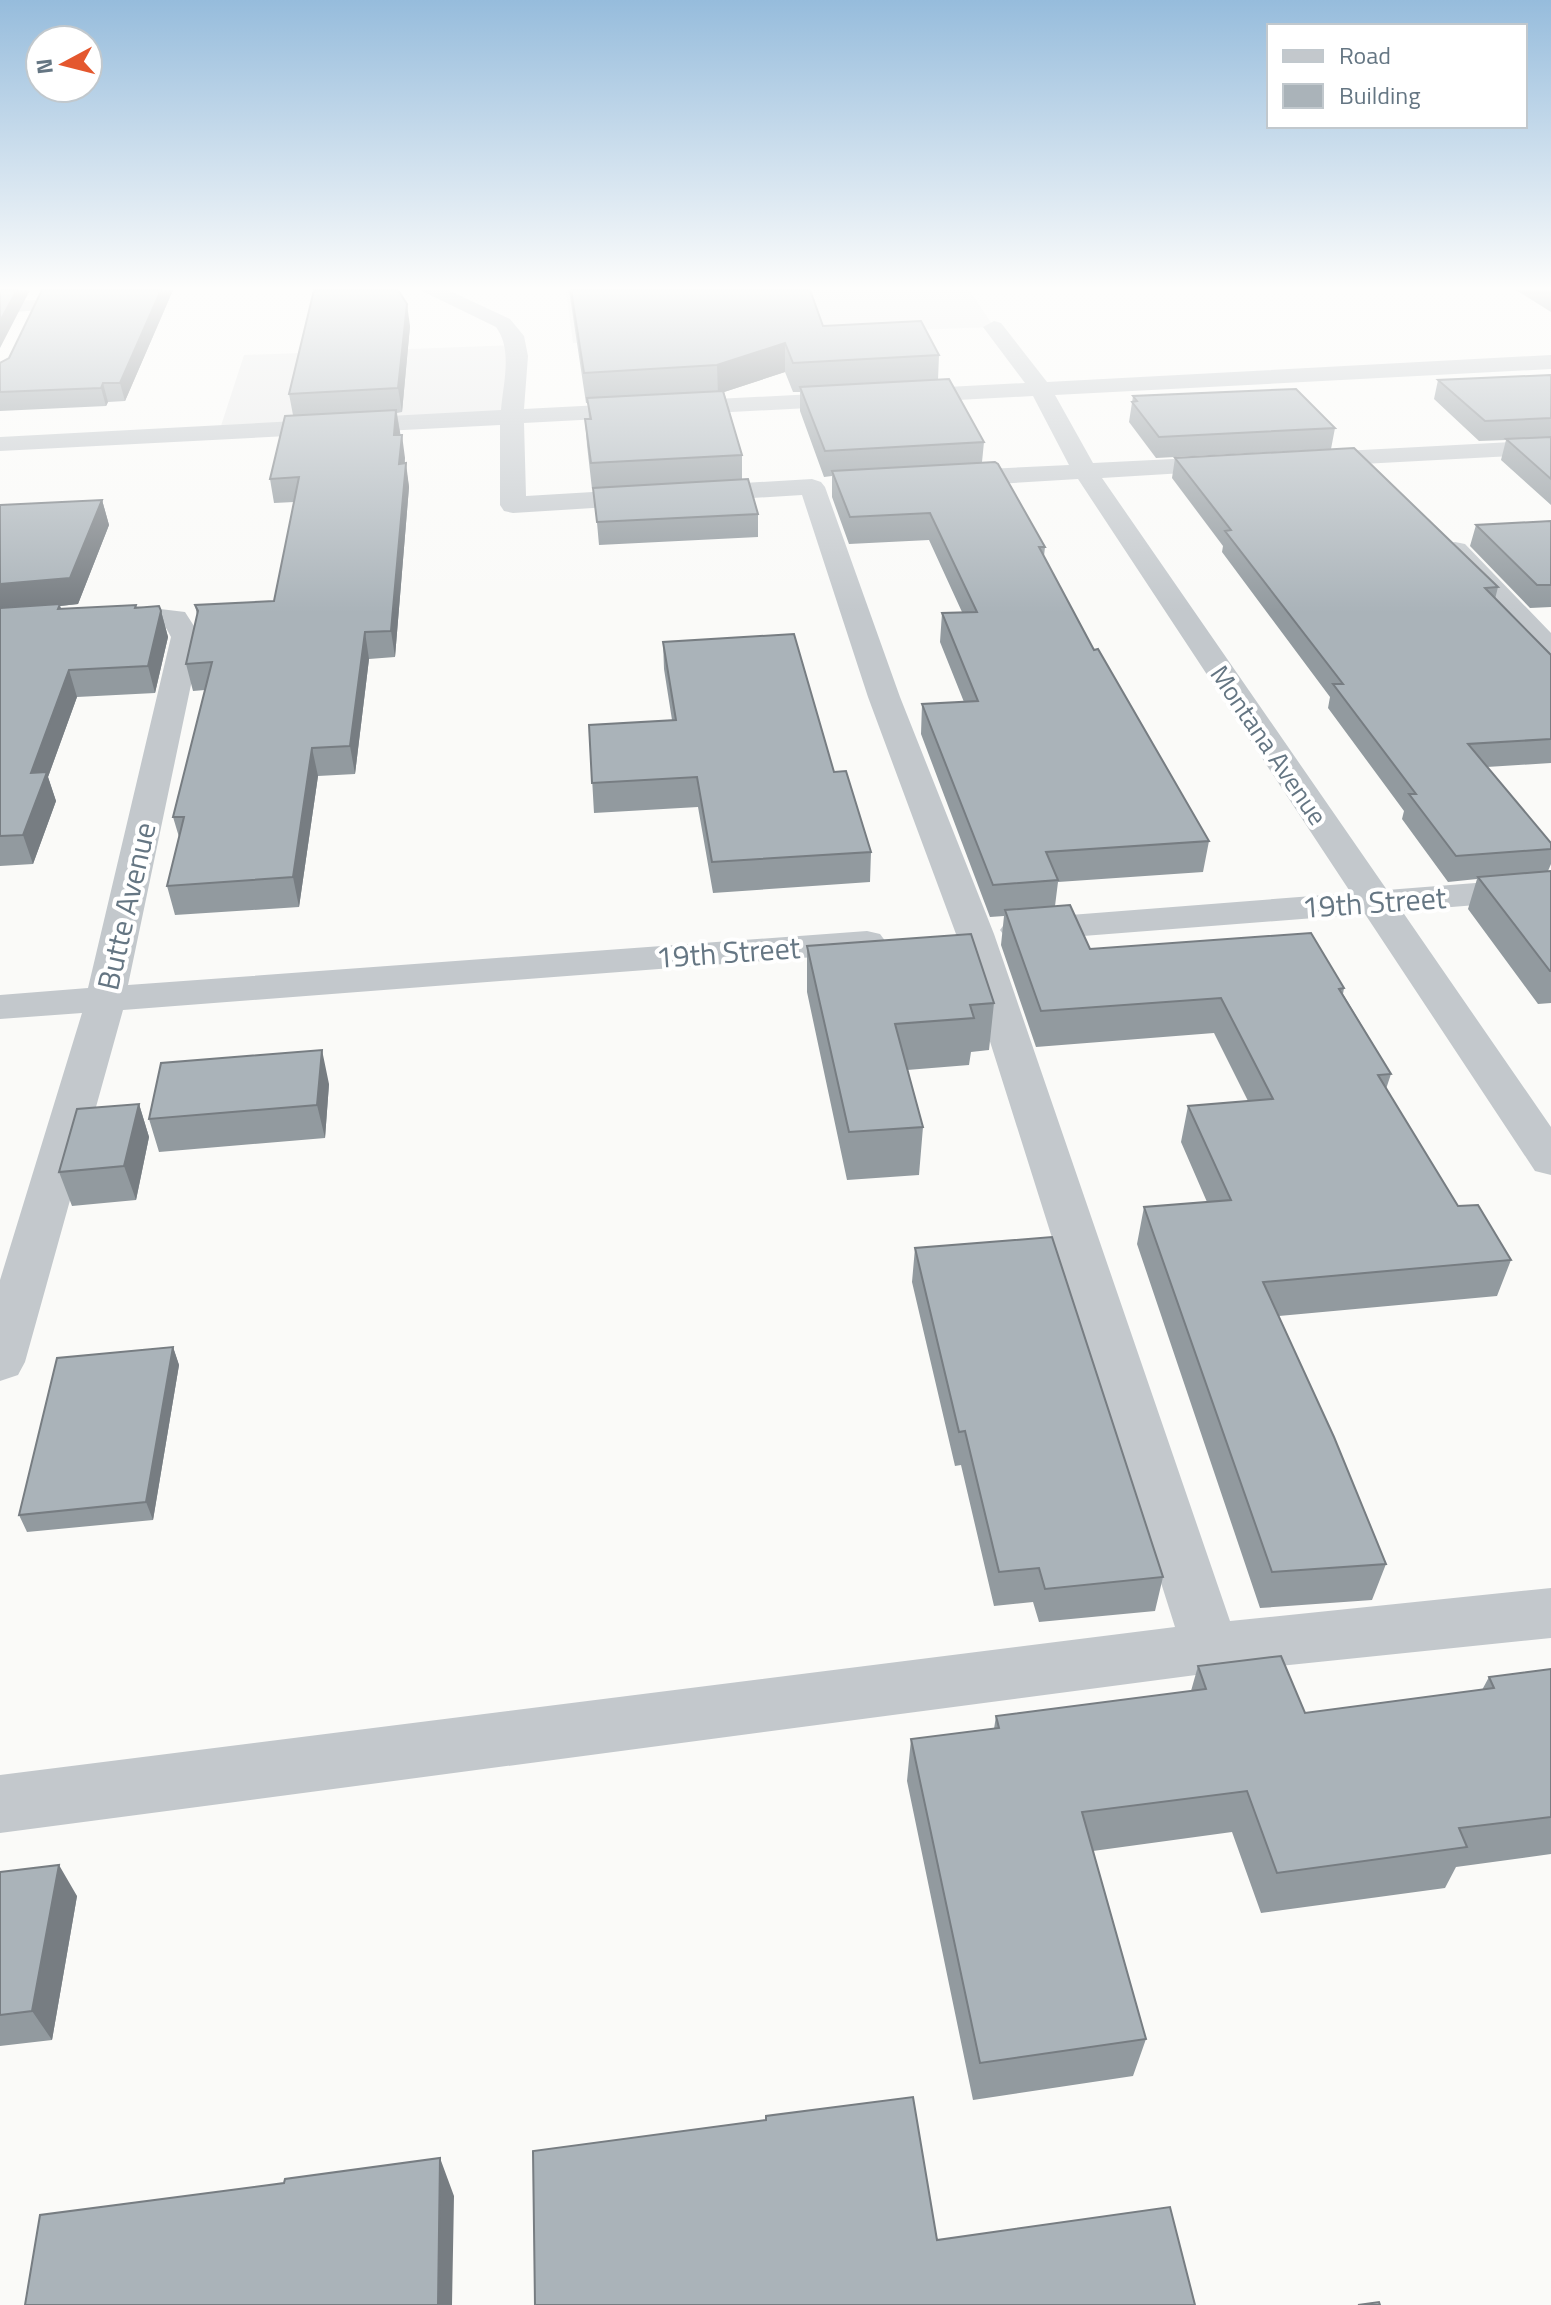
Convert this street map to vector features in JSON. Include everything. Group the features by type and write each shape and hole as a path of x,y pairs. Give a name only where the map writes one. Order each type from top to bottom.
{"street":[{"path":"514,398 513,505 827,486 884,697 959,935 1211,1648"},
{"path":"0,444 866,398"},
{"name":"Montana Avenue","path":"1045,398 1085,471 1551,1160"},
{"path":"1287,461 1551,447"},
{"path":"1364,457 1386,479"},
{"path":"918,481 1256,462"},
{"path":"1441,536 1551,650"},
{"name":"Butte Avenue","path":"0,623 127,614 175,618 186,637 106,998 0,1362"},
{"name":"19th Street","path":"959,935 1551,888"},
{"name":"19th Street","path":"0,1007 896,940"},
{"path":"0,1804 1211,1648 1551,1613"}],"shaded area":[{"path":"230,398 513,398 512,417 219,432"}],"building":[{"path":"587,398 725,398 742,455 591,463 585,419 591,419"},
{"path":"804,398 959,398 984,442 825,451"},
{"path":"1134,398 1305,398 1335,428 1159,437 1132,402 1137,401"},
{"path":"1458,398 1551,398 1551,418 1485,421"},
{"path":"396,410 394,435 402,435 399,464 406,463 391,631 365,632 350,746 312,748 293,877 167,886 184,817 173,817 212,662 186,664 198,611 195,605 274,601 299,477 270,479 285,416"},
{"path":"1551,437 1551,479 1506,439"},
{"path":"1354,448 1498,587 1485,588 1551,655 1551,739 1468,744 1551,843 1551,849 1456,856 1409,794 1416,794 1333,684 1343,684 1225,531 1231,530 1175,458"},
{"path":"995,462 1045,547 1039,547 1094,650 1098,649 1209,841 1046,852 1058,880 993,885 922,704 978,701 942,613 977,612 930,513 850,517 832,471"},
{"path":"748,479 758,514 597,522 593,488"},
{"path":"102,500 70,578 0,584 0,505"},
{"path":"1551,521 1551,585 1537,585 1476,525"},
{"path":"60,604 58,609 136,605 135,608 159,606 161,611 148,666 69,670 31,773 47,772 23,835 0,836 0,608"},
{"path":"794,634 834,772 846,771 871,852 712,862 697,777 592,783 589,725 676,720 663,642"},
{"path":"1551,871 1551,971 1550,971 1478,877"},
{"path":"1070,905 1090,949 1311,933 1344,988 1339,989 1391,1074 1378,1075 1458,1206 1478,1205 1511,1260 1263,1282 1334,1437 1386,1564 1272,1572 1144,1207 1231,1200 1188,1106 1273,1099 1221,998 1041,1011 1005,910"},
{"path":"971,934 994,1003 970,1005 974,1018 895,1024 923,1127 849,1132 807,946"},
{"path":"322,1050 317,1105 149,1119 161,1063"},
{"path":"139,1104 124,1166 59,1172 77,1109"},
{"path":"1052,1237 1163,1577 1045,1589 1039,1568 999,1572 965,1431 959,1432 915,1248"},
{"path":"173,1347 146,1502 19,1515 57,1358"},
{"path":"1281,1656 1305,1713 1494,1688 1489,1677 1551,1669 1551,1817 1459,1828 1467,1847 1277,1873 1247,1791 1082,1812 1146,2039 980,2063 911,1739 999,1728 996,1716 1206,1689 1198,1666"},
{"path":"59,1865 32,2011 0,2015 0,1872"},
{"path":"913,2097 937,2240 1170,2207 1195,2305 535,2305 533,2151"},
{"path":"440,2158 438,2305 25,2305 40,2215 284,2183 285,2179"}]}
